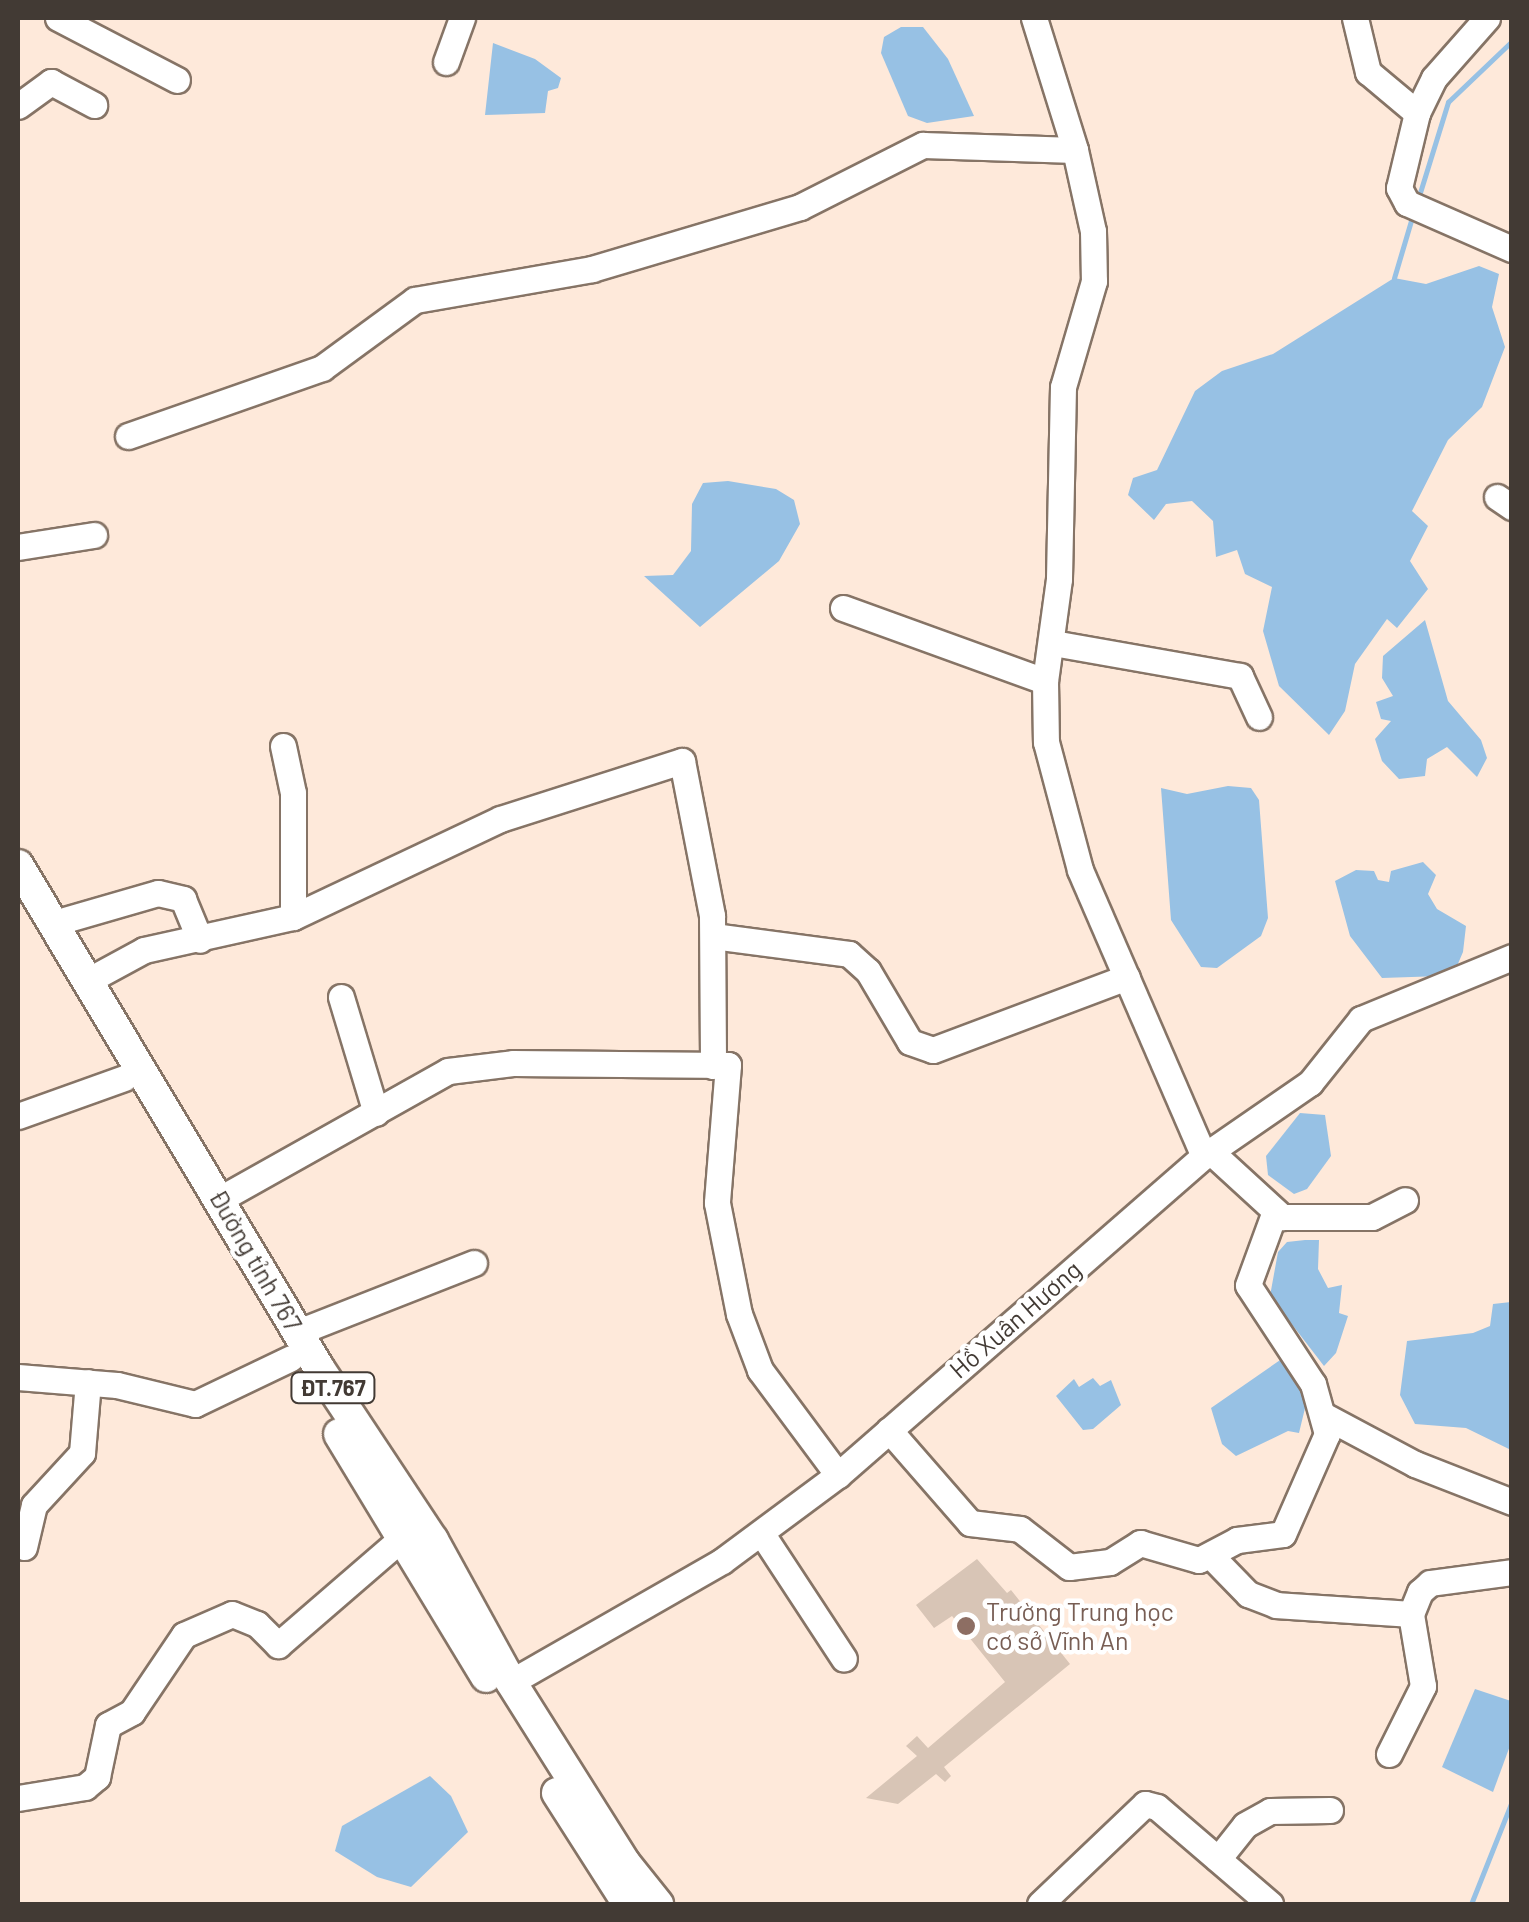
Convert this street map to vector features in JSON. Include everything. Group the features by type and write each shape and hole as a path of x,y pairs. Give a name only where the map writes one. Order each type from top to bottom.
{"main road":[{"name":"Đường tỉnh 767","path":"18,865 220,1198 294,1345"},
{"name":"Đường tỉnh 767","path":"18,902 124,1078 323,1391 403,1537 625,1863 658,1904"},
{"name":"Đường tỉnh 767","path":"323,1391 434,1540 503,1687 628,1904"}],"street":[{"path":"58,18 177,80"},
{"path":"446,62 462,18"},
{"path":"1034,18 1074,150 1093,231 1094,281 1064,387 1054,643 1045,681 1052,780 1080,870 1207,1153 1274,1214 1372,1216 1405,1200"},
{"path":"1355,18 1368,72 1417,112"},
{"path":"1487,18 1455,49 1417,112 1399,188 1416,207 1512,249"},
{"path":"18,106 51,82 94,105"},
{"path":"128,436 322,368 415,300 592,268 800,207 924,145 1074,150"},
{"path":"18,548 94,535"},
{"path":"844,608 1045,681"},
{"path":"1054,643 1240,676 1253,692 1259,717"},
{"path":"283,746 292,793 293,917"},
{"path":"88,981 144,950 293,917 500,819 675,760 686,766 713,936 713,1066"},
{"path":"54,923 158,893 183,899 200,940"},
{"path":"713,936 849,954 868,971 910,1042 933,1050 1127,977"},
{"name":"Hồ Xuân Hương","path":"503,1687 762,1534 838,1475 1207,1153 1310,1083 1361,1020 1512,957"},
{"path":"341,997 376,1113"},
{"path":"220,1198 448,1071 477,1064 728,1066 717,1203 746,1336 760,1370 838,1475"},
{"path":"18,1116 124,1078"},
{"path":"889,1430 970,1523 1020,1528 1059,1563 1110,1562 1140,1542 1199,1560 1212,1557 1237,1540 1284,1534 1327,1434 1313,1384 1248,1285 1274,1214"},
{"path":"18,1377 88,1382 195,1404 294,1345 474,1262"},
{"path":"24,1548 34,1504 82,1454 88,1382"},
{"path":"1325,1416 1415,1464 1512,1502"},
{"path":"762,1534 844,1659"},
{"path":"18,1798 92,1782 108,1725 132,1712 184,1635 232,1614 257,1624 278,1645 403,1537"},
{"path":"1212,1557 1248,1594 1276,1605 1411,1614"},
{"path":"1389,1754 1422,1686 1411,1614 1430,1583 1512,1572"},
{"path":"1040,1904 1145,1804 1158,1807 1270,1904"},
{"path":"1218,1860 1245,1825 1270,1810 1330,1810"}],"water":[{"path":"901,27 923,27 948,59 974,116 927,123 908,116 881,53 884,37"},
{"path":"493,43 535,59 561,78 558,88 548,91 545,113 485,115"},
{"path":"1479,266 1499,274 1492,307 1505,347 1482,407 1448,440 1412,511 1428,526 1410,561 1428,589 1397,628 1387,619 1355,664 1345,711 1329,735 1279,686 1263,631 1272,587 1245,574 1237,550 1216,557 1213,521 1192,501 1166,504 1154,520 1128,495 1133,478 1157,470 1195,391 1222,371 1273,354 1394,278 1426,284"},
{"path":"728,481 776,489 794,500 800,524 779,561 700,627 644,576 673,575 691,551 692,504 703,483"},
{"path":"1425,620 1448,701 1481,740 1487,758 1477,777 1447,747 1427,759 1425,776 1399,779 1382,761 1375,739 1391,721 1381,719 1376,702 1393,696 1382,678 1383,656"},
{"path":"1228,786 1251,788 1259,800 1268,918 1261,936 1217,968 1201,967 1171,920 1161,788 1187,794"},
{"path":"1423,862 1436,875 1428,894 1437,909 1466,926 1463,952 1457,966 1441,976 1382,978 1350,936 1335,881 1356,870 1374,871 1378,880 1389,882 1391,871"},
{"path":"1300,1113 1325,1115 1331,1156 1307,1189 1294,1194 1268,1175 1266,1156"},
{"path":"1319,1240 1318,1269 1328,1288 1342,1285 1339,1313 1348,1316 1336,1353 1324,1366 1270,1296 1278,1252 1287,1242"},
{"path":"1511,1302 1511,1450 1466,1428 1415,1424 1400,1395 1407,1341 1473,1333 1490,1326 1493,1304"},
{"path":"1286,1356 1297,1370 1306,1404 1299,1433 1288,1431 1236,1456 1222,1444 1211,1408"},
{"path":"1093,1378 1100,1386 1111,1380 1121,1405 1093,1429 1083,1430 1056,1396 1074,1379 1079,1387"},
{"path":"1475,1689 1511,1701 1511,1743 1493,1792 1442,1767"},
{"path":"430,1776 451,1796 468,1832 411,1887 377,1877 335,1851 342,1826"}],"building":[{"path":"977,1559 1007,1593 1011,1590 1070,1664 944,1767 951,1776 945,1782 936,1774 898,1804 866,1798 917,1756 906,1746 917,1736 928,1748 1005,1682 952,1616 934,1628 916,1605"}],"waterway":[{"path":"1418,199 1448,102 1512,41"},
{"path":"1394,278 1413,214"},
{"path":"1471,1904 1512,1801"}],"place":[{"name":"Trường Trung học cơ sở Vĩnh An","path":"966,1626"}]}
